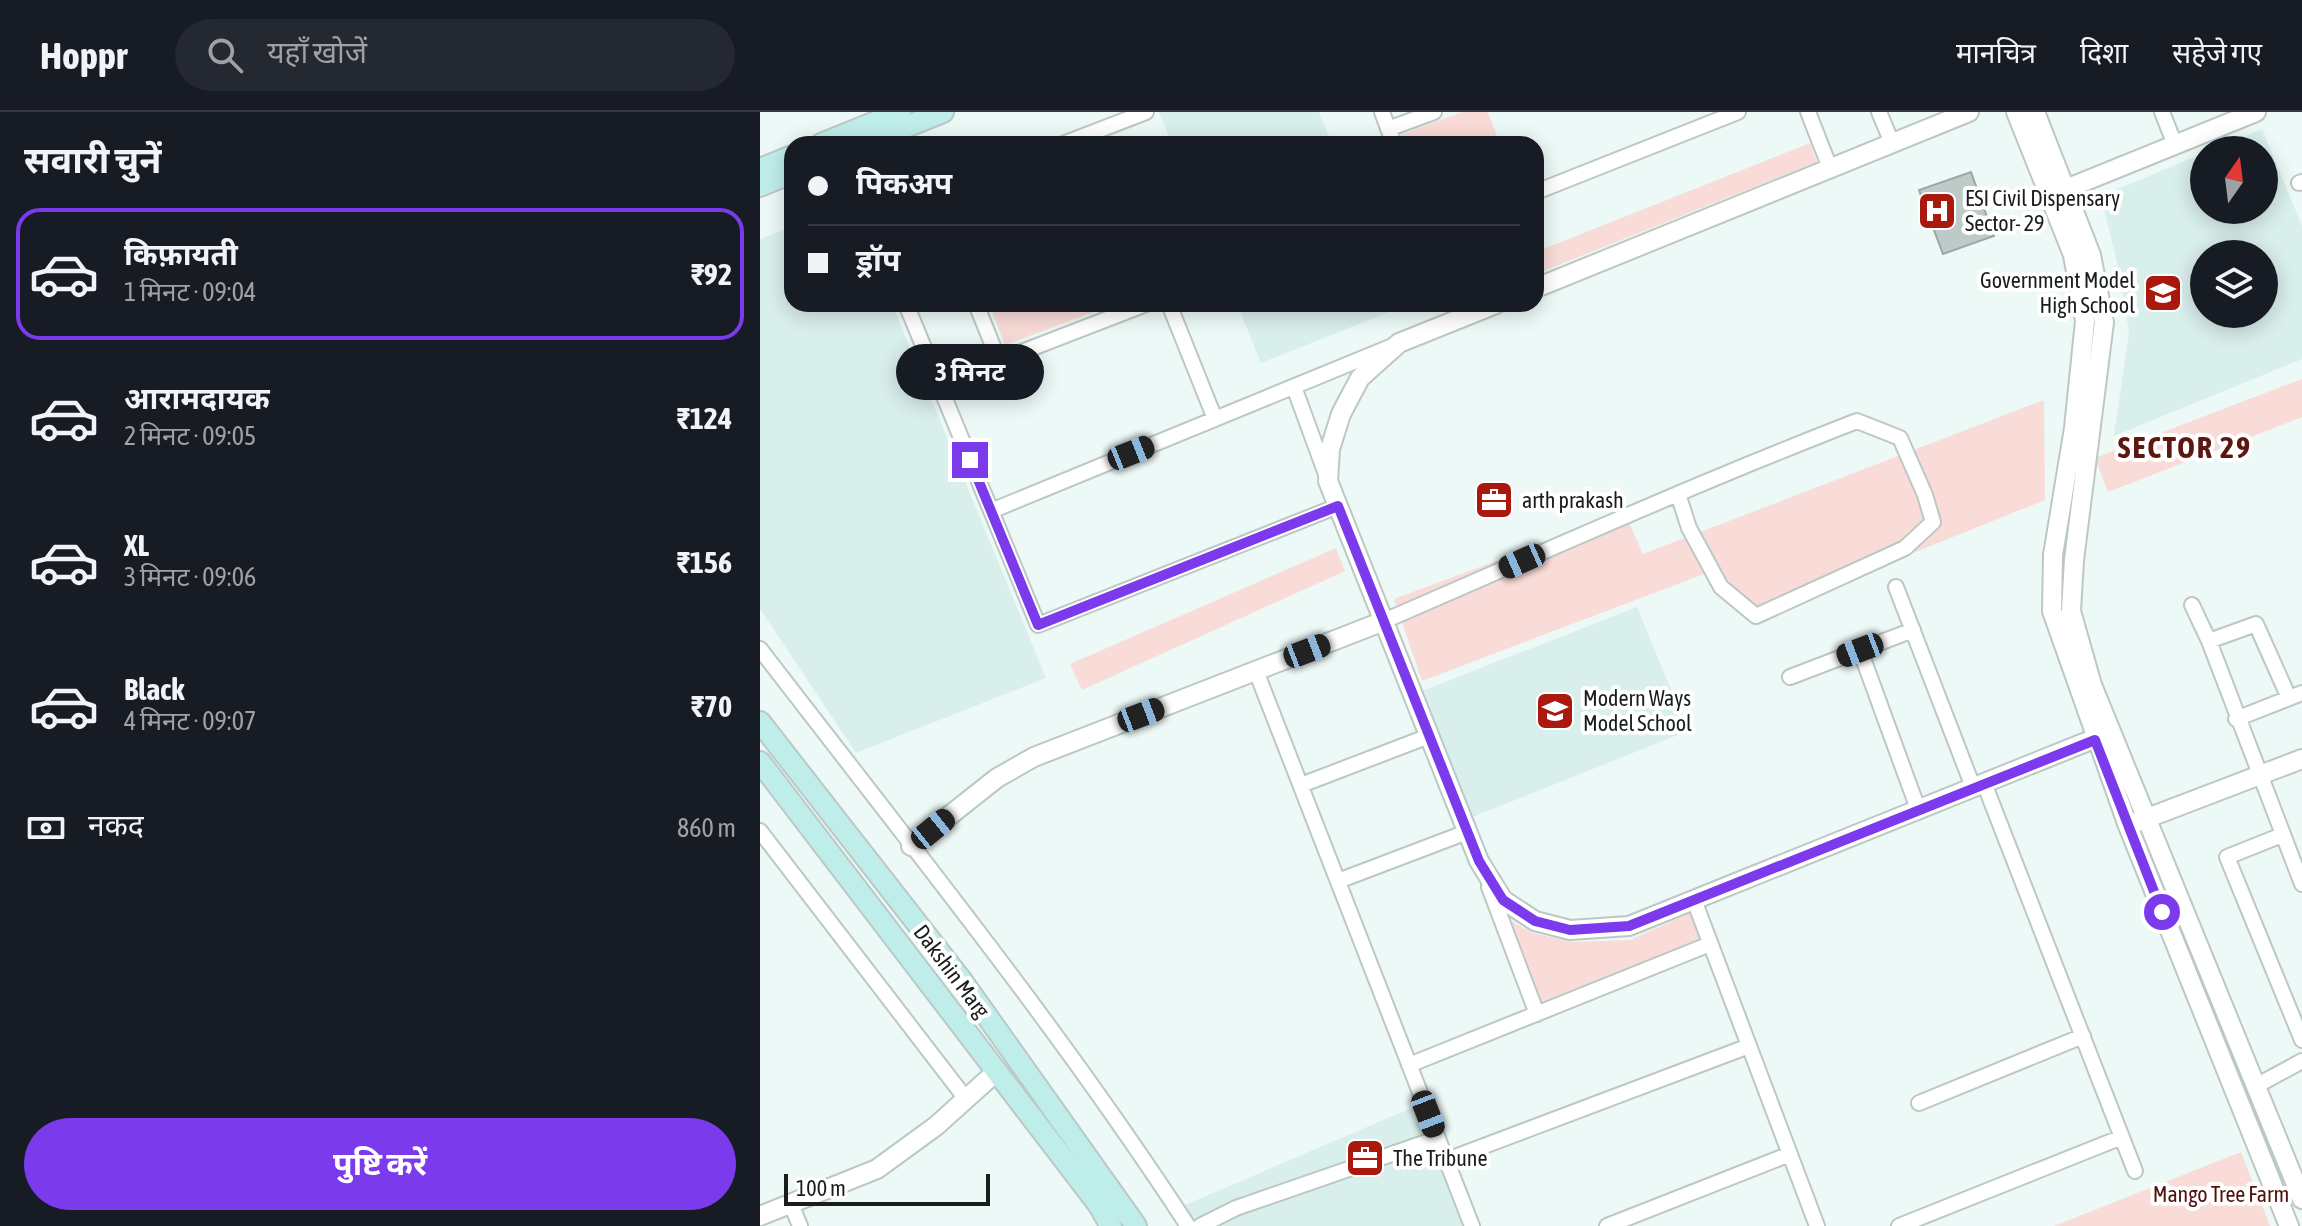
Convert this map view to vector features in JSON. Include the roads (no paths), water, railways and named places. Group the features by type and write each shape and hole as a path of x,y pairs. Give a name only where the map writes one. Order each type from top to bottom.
{"main road":[{"path":"841,136 900,112"},
{"path":"883,136 943,112"},
{"path":"760,169 784,159"},
{"path":"760,186 784,176"},
{"name":"Dakshin Marg","path":"760,722 962,981 1136,1226"},
{"name":"Dakshin Marg","path":"760,762 1098,1204 1111,1226"}],"street":[{"path":"1104,136 1146,112"},
{"path":"1382,112 1391,136"},
{"path":"1388,129 1434,112"},
{"path":"1544,189 1738,112"},
{"path":"1808,112 1830,168"},
{"path":"1879,112 1892,143"},
{"path":"1544,285 1969,112"},
{"path":"2016,112 2058,193"},
{"path":"2035,112 2073,255 2085,321 2074,428 2053,555 2052,611 2103,736 2147,819 2302,1199"},
{"path":"2162,112 2175,145"},
{"path":"2058,193 2256,112"},
{"path":"909,312 1038,625 1338,506"},
{"path":"979,312 999,361"},
{"path":"939,384 1125,312"},
{"path":"1172,312 1215,419"},
{"path":"991,511 1399,343 1456,312"},
{"path":"1328,481 1330,449 1341,414 1360,378 1399,343"},
{"path":"1294,387 1537,1014"},
{"path":"911,846 997,778 1034,757 1384,621 1678,494 1857,421 1900,438 1925,495 1933,522 1905,548 1756,616 1721,587 1689,528 1678,494"},
{"path":"1896,587 2083,1036 2135,1171"},
{"path":"2192,605 2209,641 2282,835 2298,863 2302,884"},
{"path":"2209,641 2256,624 2295,696 2236,719"},
{"path":"1790,677 1913,630"},
{"path":"760,649 1043,1017 1188,1226"},
{"path":"1860,650 1918,809"},
{"path":"1256,671 1472,1226"},
{"path":"1301,785 1429,736"},
{"path":"1479,861 1503,900 1535,921 1570,930 1629,926 2103,736"},
{"path":"2103,736 2128,826 2289,1226"},
{"path":"2128,826 2302,759"},
{"path":"760,831 966,1099"},
{"path":"1338,881 1467,832"},
{"path":"2282,835 2227,857 2302,1040"},
{"path":"1694,900 1817,1226"},
{"path":"1409,1065 1710,944"},
{"path":"1919,1103 2083,1036"},
{"path":"1447,1160 1749,1046"},
{"path":"2256,1086 2302,1061"},
{"path":"760,1216 877,1169 936,1126 996,1072"},
{"path":"1899,1226 2122,1137"},
{"path":"1200,1226 1236,1208 1438,1138"},
{"path":"1607,1226 1790,1154"},
{"path":"791,1204 800,1226"}],"place":[{"name":"ESI Civil Dispensary Sector- 29","path":"1937,211"},
{"name":"Government Model High School","path":"2163,293"},
{"name":"arth prakash","path":"1494,500"},
{"name":"Modern Ways Model School","path":"1555,711"},
{"name":"The Tribune","path":"1365,1158"}],"district":[{"name":"SECTOR 29","path":"2185,448"}],"park label":[{"name":"Mango Tree Farm","path":"2221,1194"}]}
